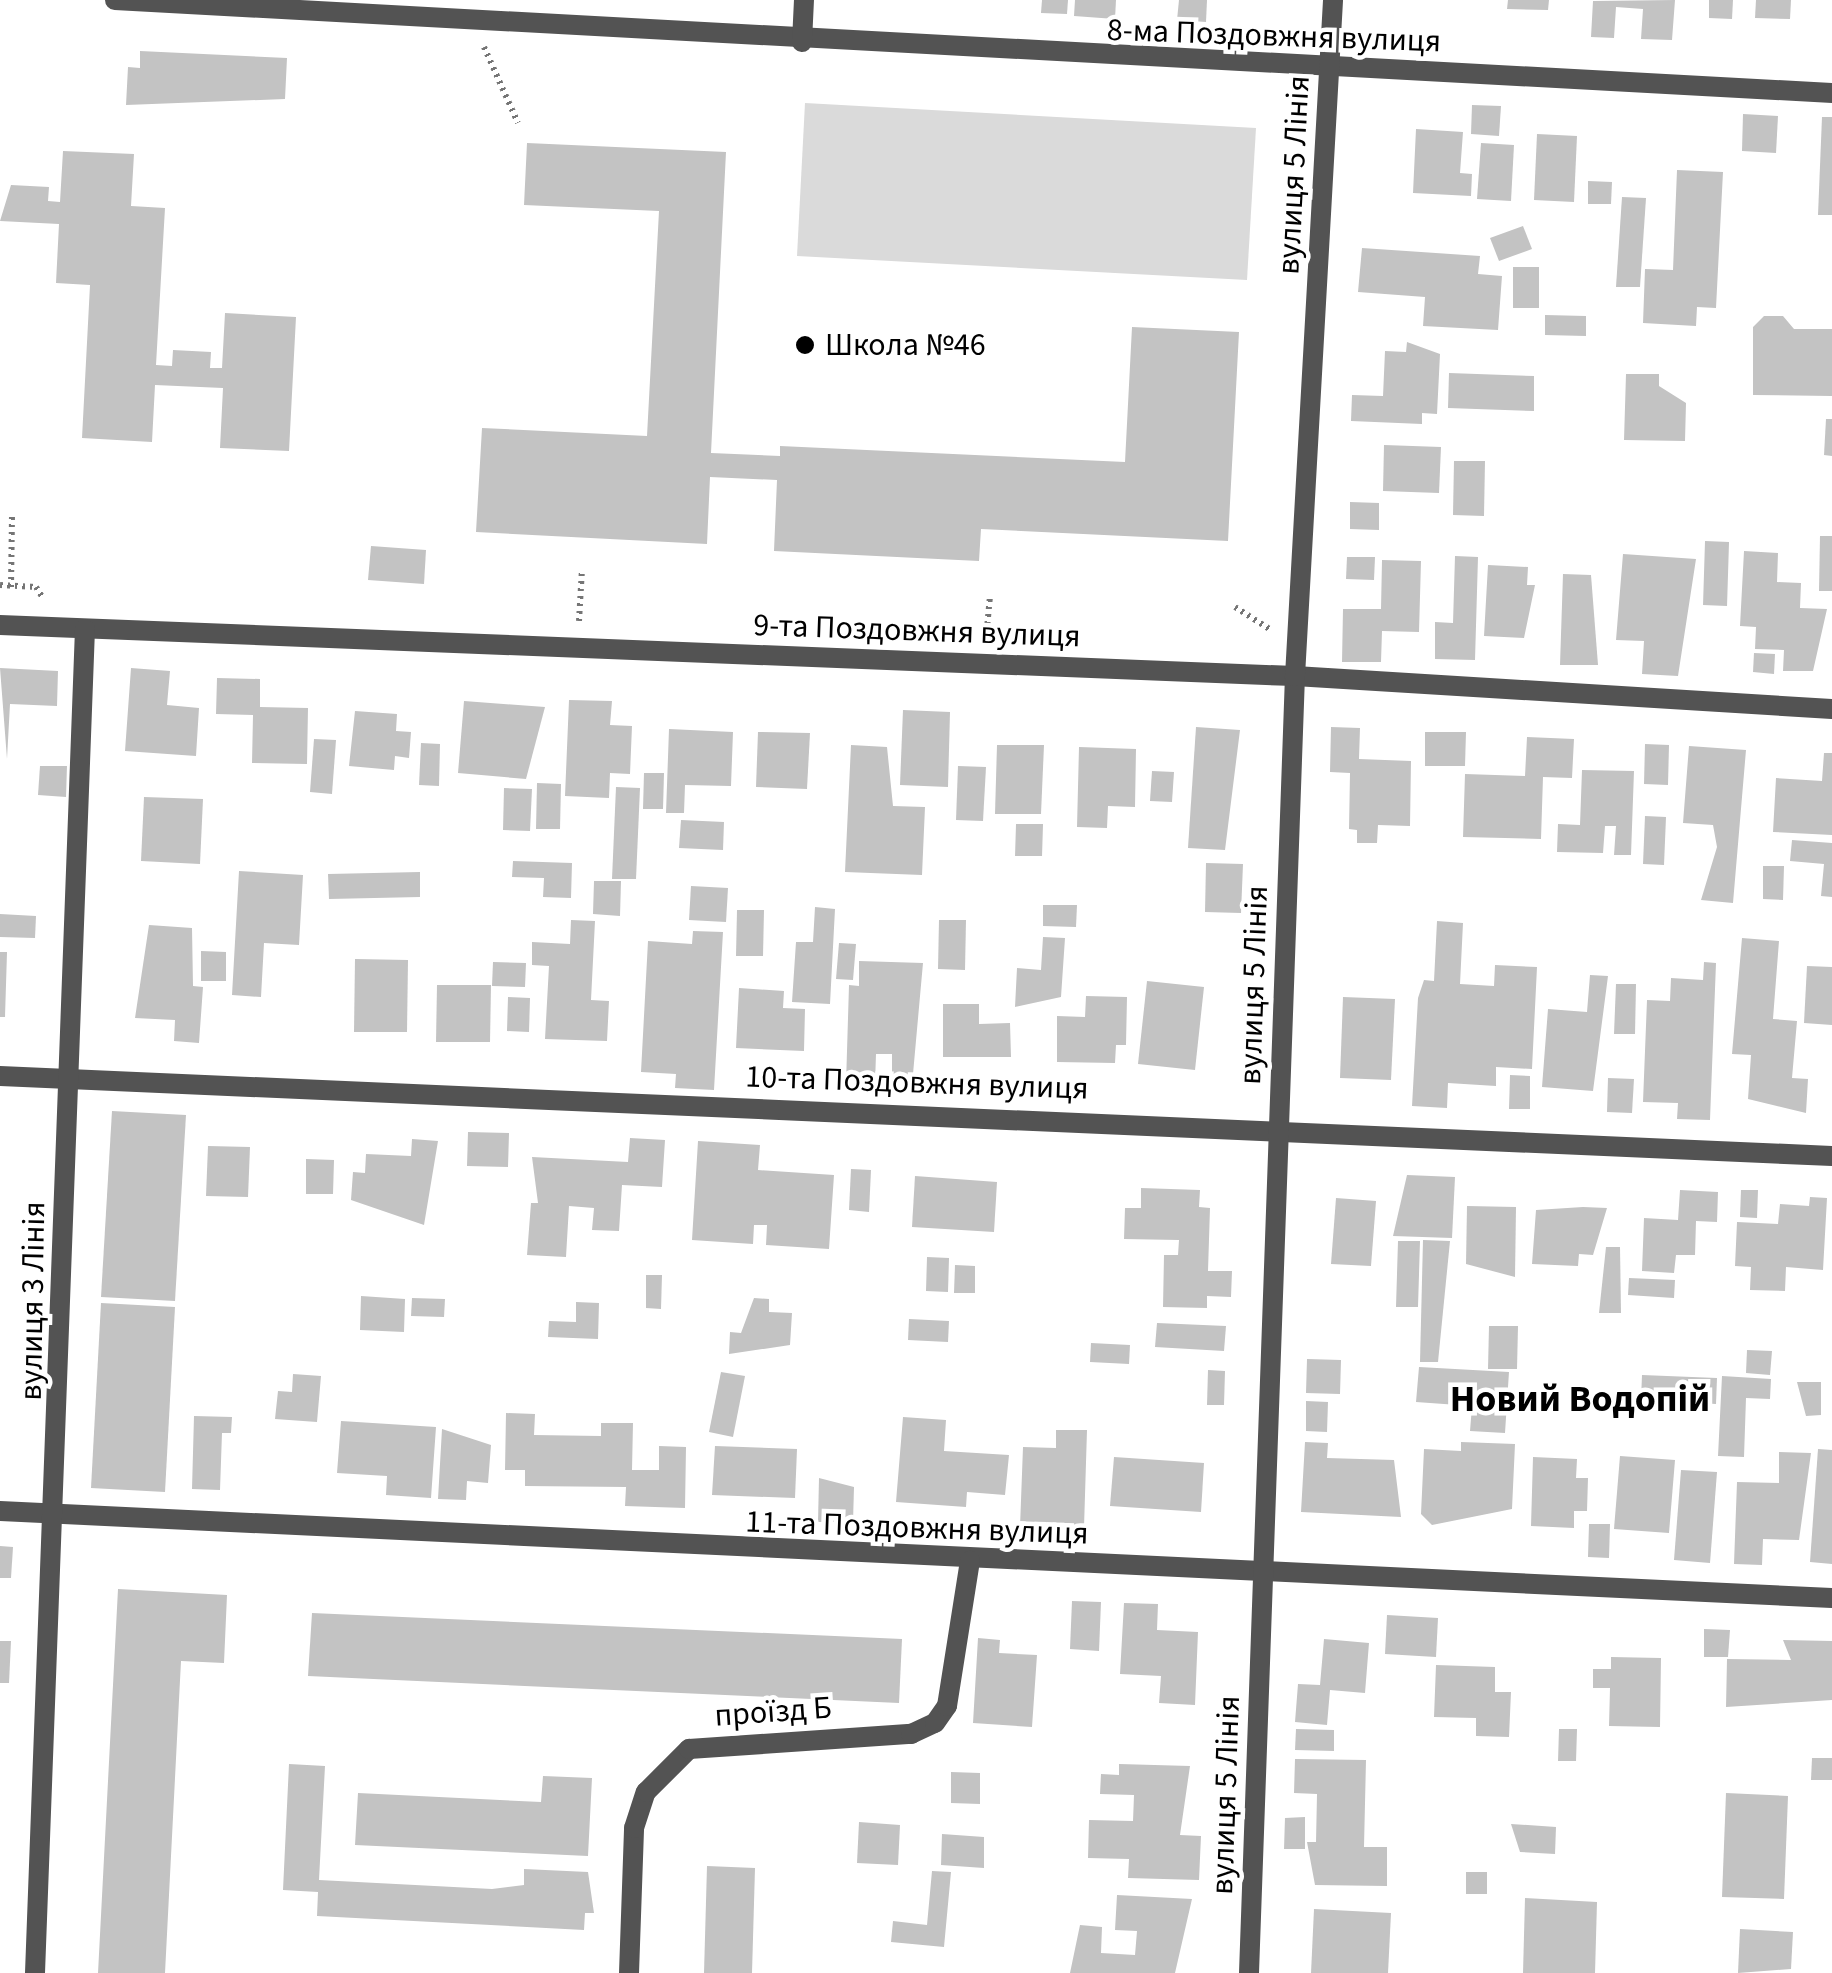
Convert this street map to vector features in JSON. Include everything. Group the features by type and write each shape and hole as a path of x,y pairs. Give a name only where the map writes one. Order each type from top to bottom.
{"street":[{"name":"8-ма Поздовжня вулиця","path":"115,0 282,5 802,42 1832,93"},
{"path":"802,42 804,0"},
{"name":"вулиця 5 Лінія","path":"1250,1973 1295,676 1333,0"},
{"name":"9-та Поздовжня вулиця","path":"0,625 1295,676 1832,709"},
{"name":"вулиця 3 Лінія","path":"36,1973 59,1514 67,1080 85,629"},
{"name":"10-та Поздовжня вулиця","path":"0,1076 1278,1127 1832,1156"},
{"name":"11-та Поздовжня вулиця","path":"0,1511 970,1561 1832,1598"},
{"name":"проїзд Б","path":"629,1973 634,1828 646,1792 690,1748 911,1734 935,1722 947,1706 970,1561"}],"path":[{"path":"484,46 518,123"},
{"path":"11,587 12,512"},
{"path":"578,627 582,568"},
{"path":"0,585 66,604"},
{"path":"986,644 990,596"},
{"path":"1236,607 1271,630"},
{"path":"1270,640 1272,611"},
{"path":"559,626 598,628"},
{"path":"967,644 1006,646"}],"shaded area":[{"path":"805,103 1256,128 1247,280 797,256"}],"building":[{"path":"1042,0 1068,0 1067,14 1041,13"},
{"path":"1075,0 1116,0 1115,19 1074,16"},
{"path":"1179,0 1207,0 1206,22 1177,20"},
{"path":"1508,0 1549,0 1548,10 1507,9"},
{"path":"1675,0 1672,40 1641,39 1643,9 1616,7 1614,38 1591,37 1593,1"},
{"path":"1709,0 1733,0 1732,19 1709,18"},
{"path":"1756,0 1791,0 1790,19 1755,18"},
{"path":"140,51 287,58 285,99 126,105 128,67 140,68"},
{"path":"1472,105 1501,106 1499,136 1471,134"},
{"path":"1743,114 1778,116 1776,153 1742,151"},
{"path":"1822,117 1832,117 1832,215 1818,215"},
{"path":"1416,129 1463,132 1460,173 1472,174 1471,196 1413,193"},
{"path":"1537,134 1577,136 1574,202 1534,200"},
{"path":"527,143 726,152 711,453 780,456 780,446 1125,462 1132,327 1239,332 1228,541 981,529 979,561 774,551 777,480 710,477 707,544 476,532 482,428 647,436 659,211 524,205"},
{"path":"1481,143 1514,145 1511,201 1477,199"},
{"path":"63,151 134,154 131,206 165,208 156,365 172,366 173,350 211,352 210,368 222,368 225,313 296,317 289,451 220,448 223,388 155,385 152,442 82,438 90,285 56,283 59,224 0,221 11,185 49,187 48,201 60,202"},
{"path":"1677,170 1723,172 1716,308 1697,307 1696,326 1643,323 1645,269 1673,270"},
{"path":"1588,181 1612,182 1611,204 1588,204"},
{"path":"1622,197 1646,198 1640,287 1616,287"},
{"path":"1523,226 1532,249 1499,261 1490,238"},
{"path":"1362,248 1480,256 1478,274 1502,276 1498,330 1423,326 1425,297 1358,292"},
{"path":"1513,267 1539,267 1539,308 1513,308"},
{"path":"1545,315 1586,316 1586,336 1545,335"},
{"path":"1764,316 1783,316 1794,329 1832,329 1832,396 1753,395 1753,327"},
{"path":"1407,342 1440,354 1437,414 1422,413 1422,424 1351,421 1352,395 1383,396 1385,351 1406,352"},
{"path":"1449,373 1534,376 1534,411 1448,408"},
{"path":"1626,374 1659,374 1659,386 1686,403 1685,441 1624,440"},
{"path":"1826,419 1832,419 1832,456 1824,455"},
{"path":"1384,445 1441,447 1439,493 1383,491"},
{"path":"1454,461 1485,461 1484,516 1453,515"},
{"path":"1350,502 1379,503 1379,530 1350,529"},
{"path":"1820,536 1832,536 1832,591 1819,591"},
{"path":"1705,541 1729,542 1727,606 1703,605"},
{"path":"371,546 426,550 424,584 368,580"},
{"path":"1744,551 1778,553 1777,582 1801,583 1800,608 1827,609 1813,671 1783,671 1784,650 1755,649 1756,627 1740,626"},
{"path":"1623,554 1696,559 1678,676 1642,674 1644,641 1616,640"},
{"path":"1455,556 1478,557 1475,660 1435,659 1435,622 1453,623"},
{"path":"1347,557 1375,557 1374,580 1346,579"},
{"path":"1382,560 1421,561 1419,632 1382,631 1381,662 1342,662 1343,609 1381,609"},
{"path":"1488,565 1528,567 1527,585 1535,585 1524,638 1484,636"},
{"path":"1563,574 1591,575 1598,665 1560,665"},
{"path":"1754,653 1775,654 1774,674 1753,672"},
{"path":"0,668 58,671 57,706 10,704 7,759"},
{"path":"131,668 170,671 167,705 199,708 196,756 125,751"},
{"path":"217,678 260,679 260,707 308,708 307,764 252,763 253,715 216,714"},
{"path":"569,700 612,701 610,725 632,726 630,774 610,773 609,798 565,796"},
{"path":"464,701 545,707 526,779 458,773"},
{"path":"903,710 950,712 948,787 900,785"},
{"path":"355,711 397,714 396,731 411,732 409,758 395,756 394,770 349,766"},
{"path":"1196,727 1240,730 1225,850 1188,848"},
{"path":"1331,727 1360,728 1359,759 1411,761 1410,826 1378,825 1377,843 1357,843 1357,830 1349,829 1350,773 1330,772"},
{"path":"669,729 733,732 731,786 685,785 684,813 666,813"},
{"path":"758,732 810,733 807,789 756,787"},
{"path":"1425,732 1466,732 1465,766 1425,766"},
{"path":"1527,737 1574,739 1572,778 1543,777 1541,839 1463,837 1465,774 1525,776"},
{"path":"314,739 336,740 332,794 310,792"},
{"path":"421,743 440,744 439,786 419,785"},
{"path":"1645,744 1669,745 1668,785 1644,784"},
{"path":"851,745 887,747 893,806 925,807 922,875 845,872"},
{"path":"997,745 1044,745 1041,814 995,814"},
{"path":"1689,746 1746,750 1733,903 1701,900 1717,847 1713,825 1683,823"},
{"path":"1079,747 1136,749 1135,807 1108,806 1107,828 1077,827"},
{"path":"1824,753 1832,753 1832,835 1773,832 1776,778 1822,781"},
{"path":"40,766 67,766 66,797 38,795"},
{"path":"958,766 986,767 983,821 956,820"},
{"path":"1582,770 1634,771 1631,855 1614,855 1616,826 1605,826 1603,853 1557,852 1558,824 1580,825"},
{"path":"1152,771 1174,772 1172,802 1150,801"},
{"path":"644,773 664,773 663,809 643,809"},
{"path":"537,783 561,784 560,829 536,829"},
{"path":"616,787 640,788 636,879 612,879"},
{"path":"504,788 532,789 530,831 503,830"},
{"path":"144,797 203,799 200,864 141,861"},
{"path":"1645,816 1666,817 1664,865 1643,864"},
{"path":"681,820 724,822 723,850 679,848"},
{"path":"1016,824 1043,824 1042,856 1015,856"},
{"path":"1792,840 1832,843 1832,897 1821,896 1824,864 1790,861"},
{"path":"513,861 572,863 571,898 543,897 544,878 512,877"},
{"path":"1206,863 1243,864 1241,913 1205,912"},
{"path":"1763,866 1784,866 1783,900 1763,899"},
{"path":"239,871 303,875 299,945 264,943 261,997 232,995"},
{"path":"420,872 420,897 329,899 328,874"},
{"path":"594,881 621,881 620,916 593,914"},
{"path":"691,886 728,888 726,922 689,920"},
{"path":"1043,905 1077,905 1076,927 1043,926"},
{"path":"815,907 835,909 830,1004 792,1002 796,942 813,942"},
{"path":"737,910 764,910 763,956 736,956"},
{"path":"0,914 36,916 35,938 0,937"},
{"path":"571,920 595,921 591,1000 609,1001 607,1041 545,1039 549,966 532,965 532,942 570,944"},
{"path":"939,920 966,920 965,970 938,969"},
{"path":"1437,921 1463,923 1460,984 1494,986 1495,965 1537,967 1532,1069 1496,1067 1496,1086 1448,1083 1447,1108 1412,1106 1418,998 1424,980 1434,981"},
{"path":"149,925 192,928 193,986 203,987 199,1043 174,1041 175,1020 135,1018"},
{"path":"693,931 723,932 714,1090 675,1088 676,1074 641,1072 648,941 692,944"},
{"path":"1043,937 1065,938 1061,997 1015,1007 1017,968 1041,970"},
{"path":"1742,938 1779,941 1773,1019 1797,1021 1792,1078 1808,1079 1806,1113 1748,1099 1751,1055 1732,1054"},
{"path":"839,943 856,944 853,980 836,979"},
{"path":"201,951 226,952 226,981 201,981"},
{"path":"0,952 7,952 5,1017 0,1017"},
{"path":"355,959 408,960 407,1032 354,1032"},
{"path":"859,961 923,963 912,1085 892,1084 892,1054 876,1054 875,1084 846,1084 849,985 859,986"},
{"path":"493,962 526,963 525,987 492,986"},
{"path":"1704,962 1716,963 1710,1120 1677,1119 1678,1103 1643,1102 1647,1000 1670,1001 1671,978 1703,980"},
{"path":"1807,966 1832,967 1832,1025 1804,1023"},
{"path":"1590,975 1608,976 1593,1091 1542,1087 1548,1009 1587,1012"},
{"path":"1147,981 1204,987 1195,1070 1138,1064"},
{"path":"1616,984 1636,984 1635,1034 1614,1034"},
{"path":"437,985 491,985 490,1042 436,1042"},
{"path":"739,988 784,991 783,1008 805,1009 804,1051 736,1048"},
{"path":"1086,996 1127,997 1126,1045 1116,1045 1115,1063 1057,1062 1057,1016 1085,1017"},
{"path":"508,997 530,998 529,1032 507,1031"},
{"path":"1343,997 1395,999 1391,1080 1340,1078"},
{"path":"943,1004 979,1004 979,1024 1010,1023 1011,1057 943,1057"},
{"path":"1510,1075 1530,1076 1530,1109 1509,1109"},
{"path":"1608,1078 1634,1079 1632,1113 1607,1112"},
{"path":"112,1111 186,1115 175,1301 101,1297"},
{"path":"468,1132 509,1133 508,1167 467,1166"},
{"path":"630,1138 665,1140 662,1187 622,1185 619,1231 592,1230 594,1208 569,1206 566,1257 527,1255 531,1203 538,1203 532,1157 628,1162"},
{"path":"412,1139 438,1141 424,1225 351,1200 353,1172 365,1173 366,1154 411,1156"},
{"path":"698,1141 760,1145 758,1170 834,1175 829,1249 766,1245 767,1225 754,1225 753,1244 692,1240"},
{"path":"208,1146 250,1147 248,1197 206,1196"},
{"path":"306,1159 334,1160 333,1194 306,1194"},
{"path":"851,1169 871,1170 869,1212 849,1210"},
{"path":"1407,1175 1455,1177 1452,1238 1393,1236"},
{"path":"915,1176 997,1182 994,1232 912,1227"},
{"path":"1141,1188 1200,1190 1199,1207 1210,1208 1208,1271 1232,1271 1231,1297 1207,1296 1207,1308 1163,1307 1164,1255 1178,1255 1179,1240 1124,1239 1125,1208 1141,1208"},
{"path":"1680,1190 1718,1192 1717,1222 1696,1221 1695,1255 1676,1255 1674,1273 1642,1271 1644,1218 1678,1220"},
{"path":"1741,1190 1758,1190 1757,1218 1740,1217"},
{"path":"1810,1197 1827,1198 1823,1270 1786,1267 1785,1291 1750,1290 1751,1267 1735,1266 1737,1222 1778,1224 1780,1204 1809,1206"},
{"path":"1336,1198 1376,1201 1371,1266 1331,1264"},
{"path":"1467,1206 1516,1207 1515,1277 1466,1264"},
{"path":"1607,1208 1593,1255 1579,1254 1578,1266 1532,1264 1536,1210"},
{"path":"1423,1240 1450,1241 1438,1362 1420,1362"},
{"path":"1398,1241 1420,1241 1418,1307 1396,1307"},
{"path":"1606,1247 1620,1247 1621,1313 1599,1313"},
{"path":"927,1257 949,1258 948,1292 926,1291"},
{"path":"955,1265 975,1266 975,1293 954,1293"},
{"path":"646,1275 662,1275 661,1309 646,1308"},
{"path":"1629,1278 1675,1280 1674,1298 1628,1295"},
{"path":"361,1296 405,1299 404,1332 360,1330"},
{"path":"412,1298 445,1299 444,1317 411,1316"},
{"path":"754,1298 769,1299 769,1312 792,1313 790,1345 729,1354 730,1332 741,1333"},
{"path":"576,1302 599,1303 598,1339 548,1337 549,1321 576,1322"},
{"path":"101,1303 175,1307 165,1492 91,1488"},
{"path":"909,1319 949,1321 948,1342 908,1340"},
{"path":"1157,1323 1226,1326 1224,1351 1155,1347"},
{"path":"1489,1326 1518,1326 1517,1369 1488,1369"},
{"path":"1091,1343 1130,1345 1129,1364 1090,1362"},
{"path":"1747,1350 1772,1351 1770,1375 1746,1373"},
{"path":"1307,1359 1341,1360 1340,1394 1306,1393"},
{"path":"1419,1367 1509,1372 1505,1433 1470,1431 1472,1406 1416,1402"},
{"path":"1208,1370 1225,1371 1224,1405 1207,1405"},
{"path":"721,1372 745,1376 733,1437 709,1432"},
{"path":"293,1374 321,1376 317,1422 275,1419 278,1391 292,1392"},
{"path":"1642,1375 1717,1378 1716,1404 1641,1400"},
{"path":"1722,1376 1771,1379 1770,1399 1746,1398 1744,1457 1718,1456"},
{"path":"1797,1382 1821,1382 1821,1415 1806,1416"},
{"path":"1306,1401 1328,1402 1327,1432 1306,1431"},
{"path":"506,1413 535,1414 534,1435 601,1436 601,1423 633,1423 632,1470 659,1470 659,1446 686,1447 685,1508 625,1506 626,1487 525,1486 525,1470 505,1470"},
{"path":"194,1416 232,1417 231,1433 222,1433 220,1490 192,1489"},
{"path":"903,1417 946,1420 944,1451 1009,1455 1005,1495 967,1492 966,1507 896,1502"},
{"path":"341,1421 436,1427 431,1498 386,1495 387,1476 337,1473"},
{"path":"442,1429 491,1445 488,1483 467,1481 466,1500 438,1499"},
{"path":"1056,1430 1087,1430 1084,1528 1020,1527 1023,1447 1056,1448"},
{"path":"1305,1442 1328,1443 1327,1458 1394,1460 1401,1517 1301,1512"},
{"path":"1461,1442 1515,1444 1512,1509 1432,1525 1421,1514 1424,1449 1461,1451"},
{"path":"715,1446 797,1449 795,1498 712,1495"},
{"path":"1818,1449 1832,1450 1832,1564 1810,1562"},
{"path":"1779,1452 1811,1453 1799,1540 1763,1539 1762,1565 1734,1564 1737,1482 1779,1483"},
{"path":"1620,1456 1675,1460 1669,1533 1614,1529"},
{"path":"1114,1457 1204,1463 1201,1512 1110,1506"},
{"path":"1533,1457 1577,1459 1576,1478 1588,1478 1587,1511 1574,1511 1574,1528 1531,1526"},
{"path":"1681,1470 1717,1472 1710,1563 1674,1560"},
{"path":"819,1478 854,1487 853,1522 818,1522"},
{"path":"1589,1524 1610,1524 1609,1558 1588,1557"},
{"path":"0,1546 13,1547 11,1578 0,1578"},
{"path":"118,1589 227,1595 224,1663 181,1661 165,1973 98,1973"},
{"path":"1072,1601 1101,1602 1099,1651 1070,1649"},
{"path":"1124,1603 1158,1604 1157,1630 1198,1632 1195,1705 1159,1703 1161,1676 1120,1674"},
{"path":"312,1613 902,1639 899,1703 308,1676"},
{"path":"1387,1615 1438,1618 1436,1657 1385,1654"},
{"path":"1704,1629 1730,1630 1728,1657 1704,1657"},
{"path":"978,1638 1000,1640 999,1653 1037,1655 1032,1727 973,1723"},
{"path":"1324,1639 1369,1643 1365,1693 1330,1690 1327,1725 1295,1722 1298,1684 1320,1685"},
{"path":"1783,1640 1832,1641 1832,1700 1726,1707 1727,1659 1791,1660"},
{"path":"0,1641 11,1641 9,1683 0,1683"},
{"path":"1611,1657 1661,1658 1660,1727 1609,1726 1610,1688 1593,1688 1593,1669 1611,1669"},
{"path":"1436,1665 1495,1667 1495,1692 1511,1692 1509,1737 1476,1736 1476,1718 1434,1717"},
{"path":"1296,1729 1334,1730 1334,1751 1295,1750"},
{"path":"1559,1729 1577,1729 1576,1761 1558,1761"},
{"path":"1812,1758 1832,1758 1832,1780 1811,1780"},
{"path":"1295,1759 1366,1760 1364,1847 1387,1847 1387,1886 1315,1885 1307,1842 1316,1842 1317,1794 1294,1793"},
{"path":"289,1764 325,1766 319,1880 492,1889 524,1885 524,1869 588,1872 594,1913 585,1913 584,1930 317,1916 318,1892 283,1890"},
{"path":"1119,1764 1190,1766 1180,1835 1201,1836 1199,1880 1128,1878 1129,1859 1088,1858 1089,1820 1133,1821 1134,1795 1100,1794 1101,1774 1119,1775"},
{"path":"951,1772 980,1773 980,1804 951,1803"},
{"path":"543,1776 592,1778 588,1856 355,1845 358,1793 541,1802"},
{"path":"1726,1793 1788,1796 1784,1899 1722,1897"},
{"path":"1305,1817 1305,1849 1284,1849 1285,1818"},
{"path":"859,1822 900,1825 898,1865 857,1863"},
{"path":"1511,1824 1556,1827 1555,1854 1520,1852"},
{"path":"942,1834 984,1837 984,1868 941,1865"},
{"path":"707,1866 755,1868 752,1973 704,1973"},
{"path":"932,1871 951,1872 944,1947 891,1942 893,1921 927,1925"},
{"path":"1466,1872 1487,1872 1487,1894 1466,1894"},
{"path":"1117,1895 1192,1899 1175,1973 1070,1973 1080,1925 1102,1927 1101,1953 1135,1955 1137,1931 1115,1930"},
{"path":"1525,1898 1597,1902 1595,1973 1523,1973"},
{"path":"1314,1909 1391,1913 1388,1973 1311,1973"},
{"path":"1740,1929 1793,1932 1791,1969 1738,1973"}],"place":[{"name":"Школа №46","path":"805,345"}],"district":[{"name":"Новий Водопій","path":"1580,1400"}]}
